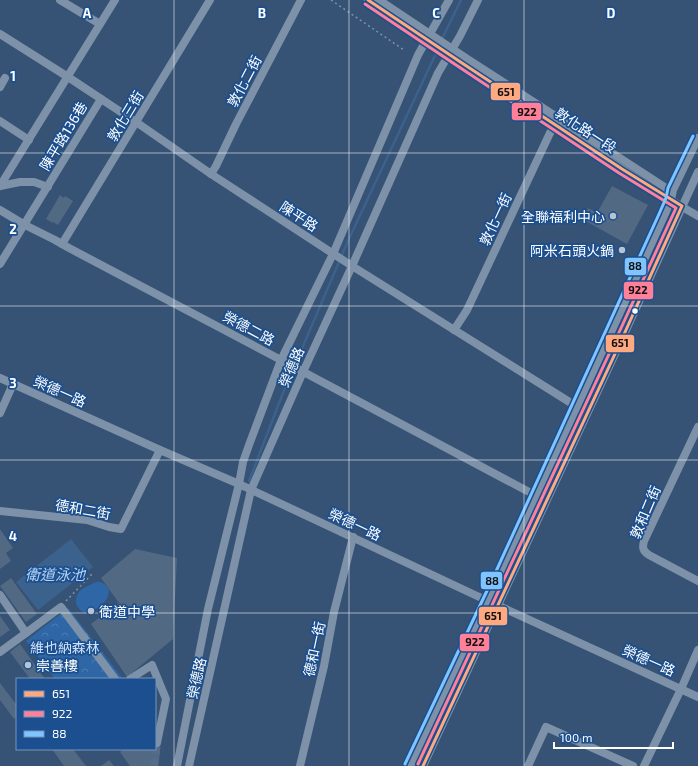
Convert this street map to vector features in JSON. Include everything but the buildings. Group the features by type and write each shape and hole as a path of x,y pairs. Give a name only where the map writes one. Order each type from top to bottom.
{"street":[{"path":"60,0 100,24"},
{"path":"0,186 115,0"},
{"name":"敦化三街","path":"62,244 210,0"},
{"name":"敦化二街","path":"211,174 301,0"},
{"name":"敦化路一段","path":"368,0 428,37 556,121 660,194 698,216"},
{"name":"敦化路一段","path":"379,0 428,37"},
{"name":"榮德路","path":"177,766 208,609 239,484 243,462 281,360 333,254 418,55 449,0"},
{"name":"榮德路","path":"189,766 251,490 438,73 460,36 478,0"},
{"name":"陳平路","path":"0,34 68,77 211,174 333,254 587,412"},
{"path":"0,87 6,78"},
{"name":"陳平路136巷","path":"0,264 101,99"},
{"path":"0,121 29,140"},
{"name":"敦化一街","path":"454,330 467,310 556,121"},
{"path":"410,766 488,601 672,200 673,190 698,138"},
{"path":"423,766 698,172"},
{"path":"0,186 20,182 34,182 48,187"},
{"name":"榮德二路","path":"0,210 25,225 56,240 546,502"},
{"name":"榮德一路","path":"0,378 239,484 488,601 698,697"},
{"path":"0,413 13,384"},
{"name":"敦和二街","path":"698,427 644,540 643,547 644,552 698,581"},
{"name":"德和二街","path":"0,511 87,520 109,527 121,528 160,450"},
{"name":"德和一街","path":"300,766 324,666 334,612 354,537"},
{"path":"0,595 26,632"},
{"path":"0,652 61,607 114,678"},
{"path":"644,766 698,650"},
{"path":"132,678 152,665 166,699 157,743"},
{"path":"528,766 546,727 633,766"}],"path":[{"path":"331,0 404,50"},
{"path":"61,607 93,574"}],"green space":[{"path":"96,582 101,582 109,590 107,599 101,606 84,613 78,608 76,602 77,595 82,589"},
{"name":"維也納森林","path":"68,608 122,678 54,678 26,641"}],"water":[{"name":"衛道泳池","path":"71,539 93,567 38,610 16,582"}],"waterway":[{"path":"442,39 461,0"},
{"path":"249,481 283,393 348,241 438,49"}],"tunnel":[{"path":"154,766 157,743"}],"transit line":[{"name":"651","path":"368,0 622,169 682,206 621,341 423,766"},
{"name":"922","path":"365,4 619,173 676,208 418,764"},
{"name":"88","path":"405,764 493,578 659,214 666,198 668,188 693,136"}],"place":[{"name":"全聯福利中心","path":"613,216"},
{"name":"阿米石頭火鍋","path":"622,250"},
{"name":"衛道中學","path":"91,611"},
{"name":"崇善樓","path":"28,665"}]}
